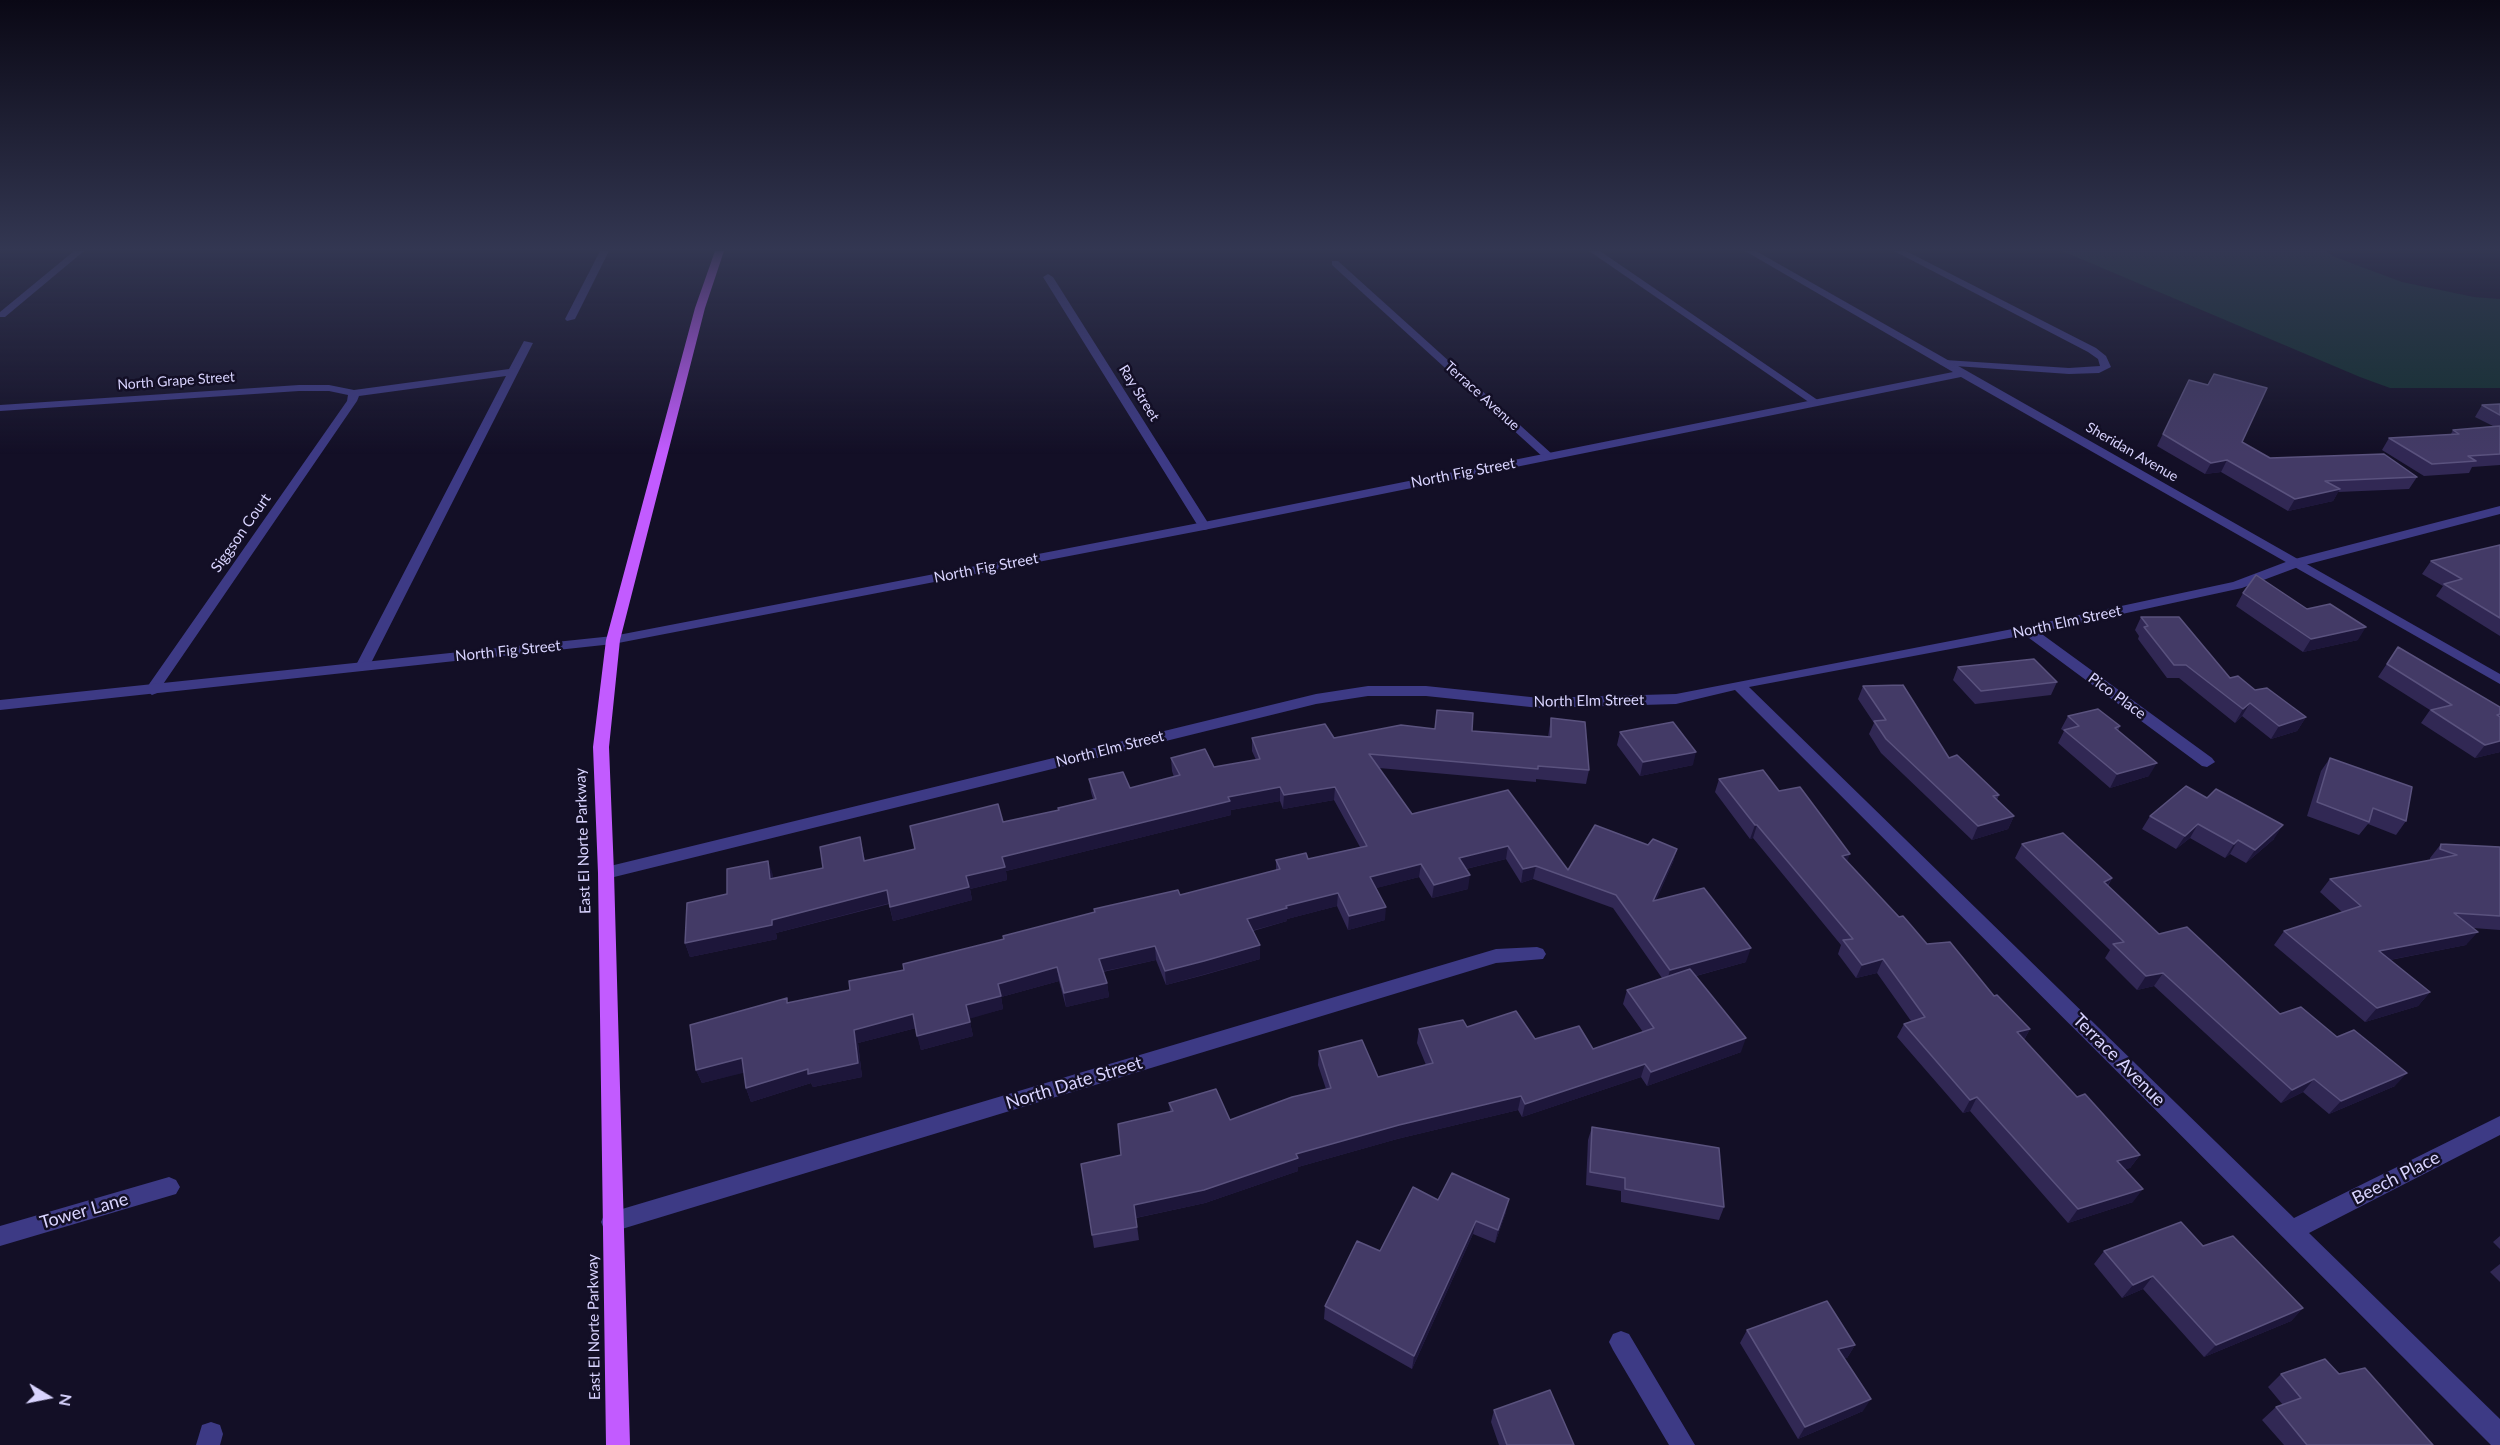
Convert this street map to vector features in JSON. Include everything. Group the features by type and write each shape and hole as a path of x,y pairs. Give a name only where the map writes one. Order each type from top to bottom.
{"main road":[{"name":"East El Norte Parkway","path":"618,1445 606,873 601,747 613,640 698,318"}],"street":[{"name":"Ray Street","path":"1074,318 1204,526"},
{"name":"Terrace Avenue","path":"1396,318 1548,456"},
{"path":"1692,318 1817,403"},
{"name":"Sheridan Avenue","path":"1867,318 2500,680"},
{"path":"1945,363 2069,371 2100,370 2106,367 2102,358 2092,350 2030,318"},
{"path":"362,667 528,343"},
{"name":"North Grape Street","path":"0,408 299,388 329,388 354,393 513,372"},
{"name":"North Fig Street","path":"0,705 613,640 1204,526 1963,374"},
{"name":"Siggson Court","path":"152,690 352,401 354,393"},
{"name":"North Elm Street","path":"606,873 1316,699 1368,691 1426,691 1539,704 1676,699 1738,685 2028,630 2237,585 2296,563 2500,510"},
{"name":"Pico Place","path":"2028,630 2207,762"},
{"name":"Terrace Avenue","path":"1738,685 2500,1436"},
{"name":"North Date Street","path":"612,1222 1496,956 1537,954"},
{"name":"Beech Place","path":"2292,1230 2500,1125"},
{"name":"Tower Lane","path":"0,1236 169,1186"},
{"path":"1621,1342 1683,1445"}],"green space":[{"path":"2221,318 2500,318 2500,388 2390,388"}],"building":[{"path":"2214,374 2267,388 2242,442 2270,458 2384,454 2417,477 2325,481 2340,489 2295,499 2227,460 2211,463 2163,434 2189,380 2208,385"},
{"path":"2500,404 2500,415 2482,405"},
{"path":"2500,426 2500,454 2468,456 2476,461 2432,464 2389,438 2459,434 2453,430"},
{"path":"2500,545 2500,618 2444,584 2462,579 2431,561"},
{"path":"2256,575 2307,609 2330,604 2366,627 2311,639 2243,593"},
{"path":"2141,617 2179,617 2230,678 2238,676 2255,690 2267,688 2306,717 2279,726 2250,703 2243,709 2186,665 2174,665 2144,627 2148,626"},
{"path":"2398,647 2500,707 2500,714 2497,715 2500,717 2500,741 2485,745 2431,710 2452,705 2387,664"},
{"path":"2034,659 2057,682 1981,691 1958,667"},
{"path":"1903,685 1949,758 1957,755 1999,795 1993,796 2014,816 1978,826 1886,739 1874,721 1886,720 1863,686"},
{"path":"2098,709 2120,726 2115,728 2157,763 2117,774 2064,730 2079,726 2068,716"},
{"path":"1437,710 1473,713 1472,731 1551,737 1551,718 1585,722 1589,770 1538,766 1538,769 1369,754 1412,814 1508,790 1568,870 1595,825 1648,845 1653,839 1677,849 1653,901 1704,888 1751,948 1670,970 1616,895 1536,866 1523,869 1508,846 1459,858 1470,875 1434,885 1421,864 1370,877 1386,907 1349,916 1338,893 1247,919 1260,945 1204,961 1165,971 1155,946 1099,959 1107,983 1064,993 1057,967 998,984 1001,996 966,1005 970,1022 917,1036 913,1014 854,1030 858,1063 808,1074 808,1069 746,1088 742,1058 696,1070 690,1025 787,998 787,1003 850,990 849,981 904,970 903,964 1004,939 1003,936 1095,912 1094,909 1178,890 1180,895 1280,869 1276,860 1306,853 1308,859 1367,846 1335,787 1284,795 1280,787 1228,797 1230,801 1002,857 1005,867 966,876 969,887 890,907 887,890 772,920 772,925 685,943 687,903 727,894 727,869 768,861 770,879 823,868 820,847 860,837 864,861 915,849 910,826 998,804 1003,822 1059,810 1058,808 1096,799 1089,779 1123,772 1130,788 1180,775 1171,758 1205,749 1214,767 1260,759 1252,738 1325,724 1334,738 1401,725 1435,729"},
{"path":"1673,722 1696,752 1643,762 1620,732"},
{"path":"2330,758 2412,787 2406,821 2373,808 2369,822 2317,802"},
{"path":"1763,770 1779,791 1800,787 1850,854 1842,856 1899,917 1903,916 1927,944 1950,942 1994,996 1997,995 2030,1029 2017,1032 2077,1097 2085,1094 2140,1155 2117,1161 2143,1189 2078,1209 1977,1097 1970,1100 1904,1024 1925,1017 1883,959 1862,965 1843,940 1853,939 1755,825 1719,779"},
{"path":"2186,786 2207,798 2216,789 2283,825 2255,850 2238,840 2234,844 2198,824 2185,836 2150,816"},
{"path":"2063,833 2112,878 2104,882 2159,934 2187,927 2280,1014 2301,1007 2337,1037 2354,1030 2407,1073 2341,1101 2314,1079 2292,1090 2163,973 2146,976 2113,944 2124,942 2022,844"},
{"path":"2441,844 2500,847 2500,916 2454,913 2478,932 2379,951 2430,992 2377,1008 2284,931 2361,906 2330,879 2457,855 2440,849"},
{"path":"1690,969 1746,1038 1651,1072 1645,1064 1525,1104 1521,1096 1399,1125 1296,1154 1298,1158 1204,1190 1134,1205 1137,1227 1092,1235 1081,1164 1121,1155 1118,1124 1173,1111 1169,1103 1216,1089 1230,1120 1292,1097 1331,1088 1319,1051 1362,1040 1378,1077 1433,1063 1419,1029 1463,1020 1467,1027 1516,1011 1535,1039 1579,1026 1593,1049 1654,1028 1627,990"},
{"path":"1592,1127 1719,1148 1724,1207 1625,1189 1625,1178 1590,1172"},
{"path":"1452,1173 1509,1199 1498,1230 1476,1221 1414,1356 1325,1306 1357,1241 1380,1251 1413,1187 1438,1200"},
{"path":"2181,1222 2203,1246 2233,1236 2303,1308 2216,1345 2153,1276 2133,1285 2104,1251"},
{"path":"1827,1301 1855,1345 1838,1349 1871,1399 1805,1427 1747,1330"},
{"path":"2325,1359 2339,1374 2365,1368 2433,1445 2307,1445 2276,1407 2301,1398 2281,1374"},
{"path":"1550,1390 1574,1445 1507,1445 1494,1410"}]}
